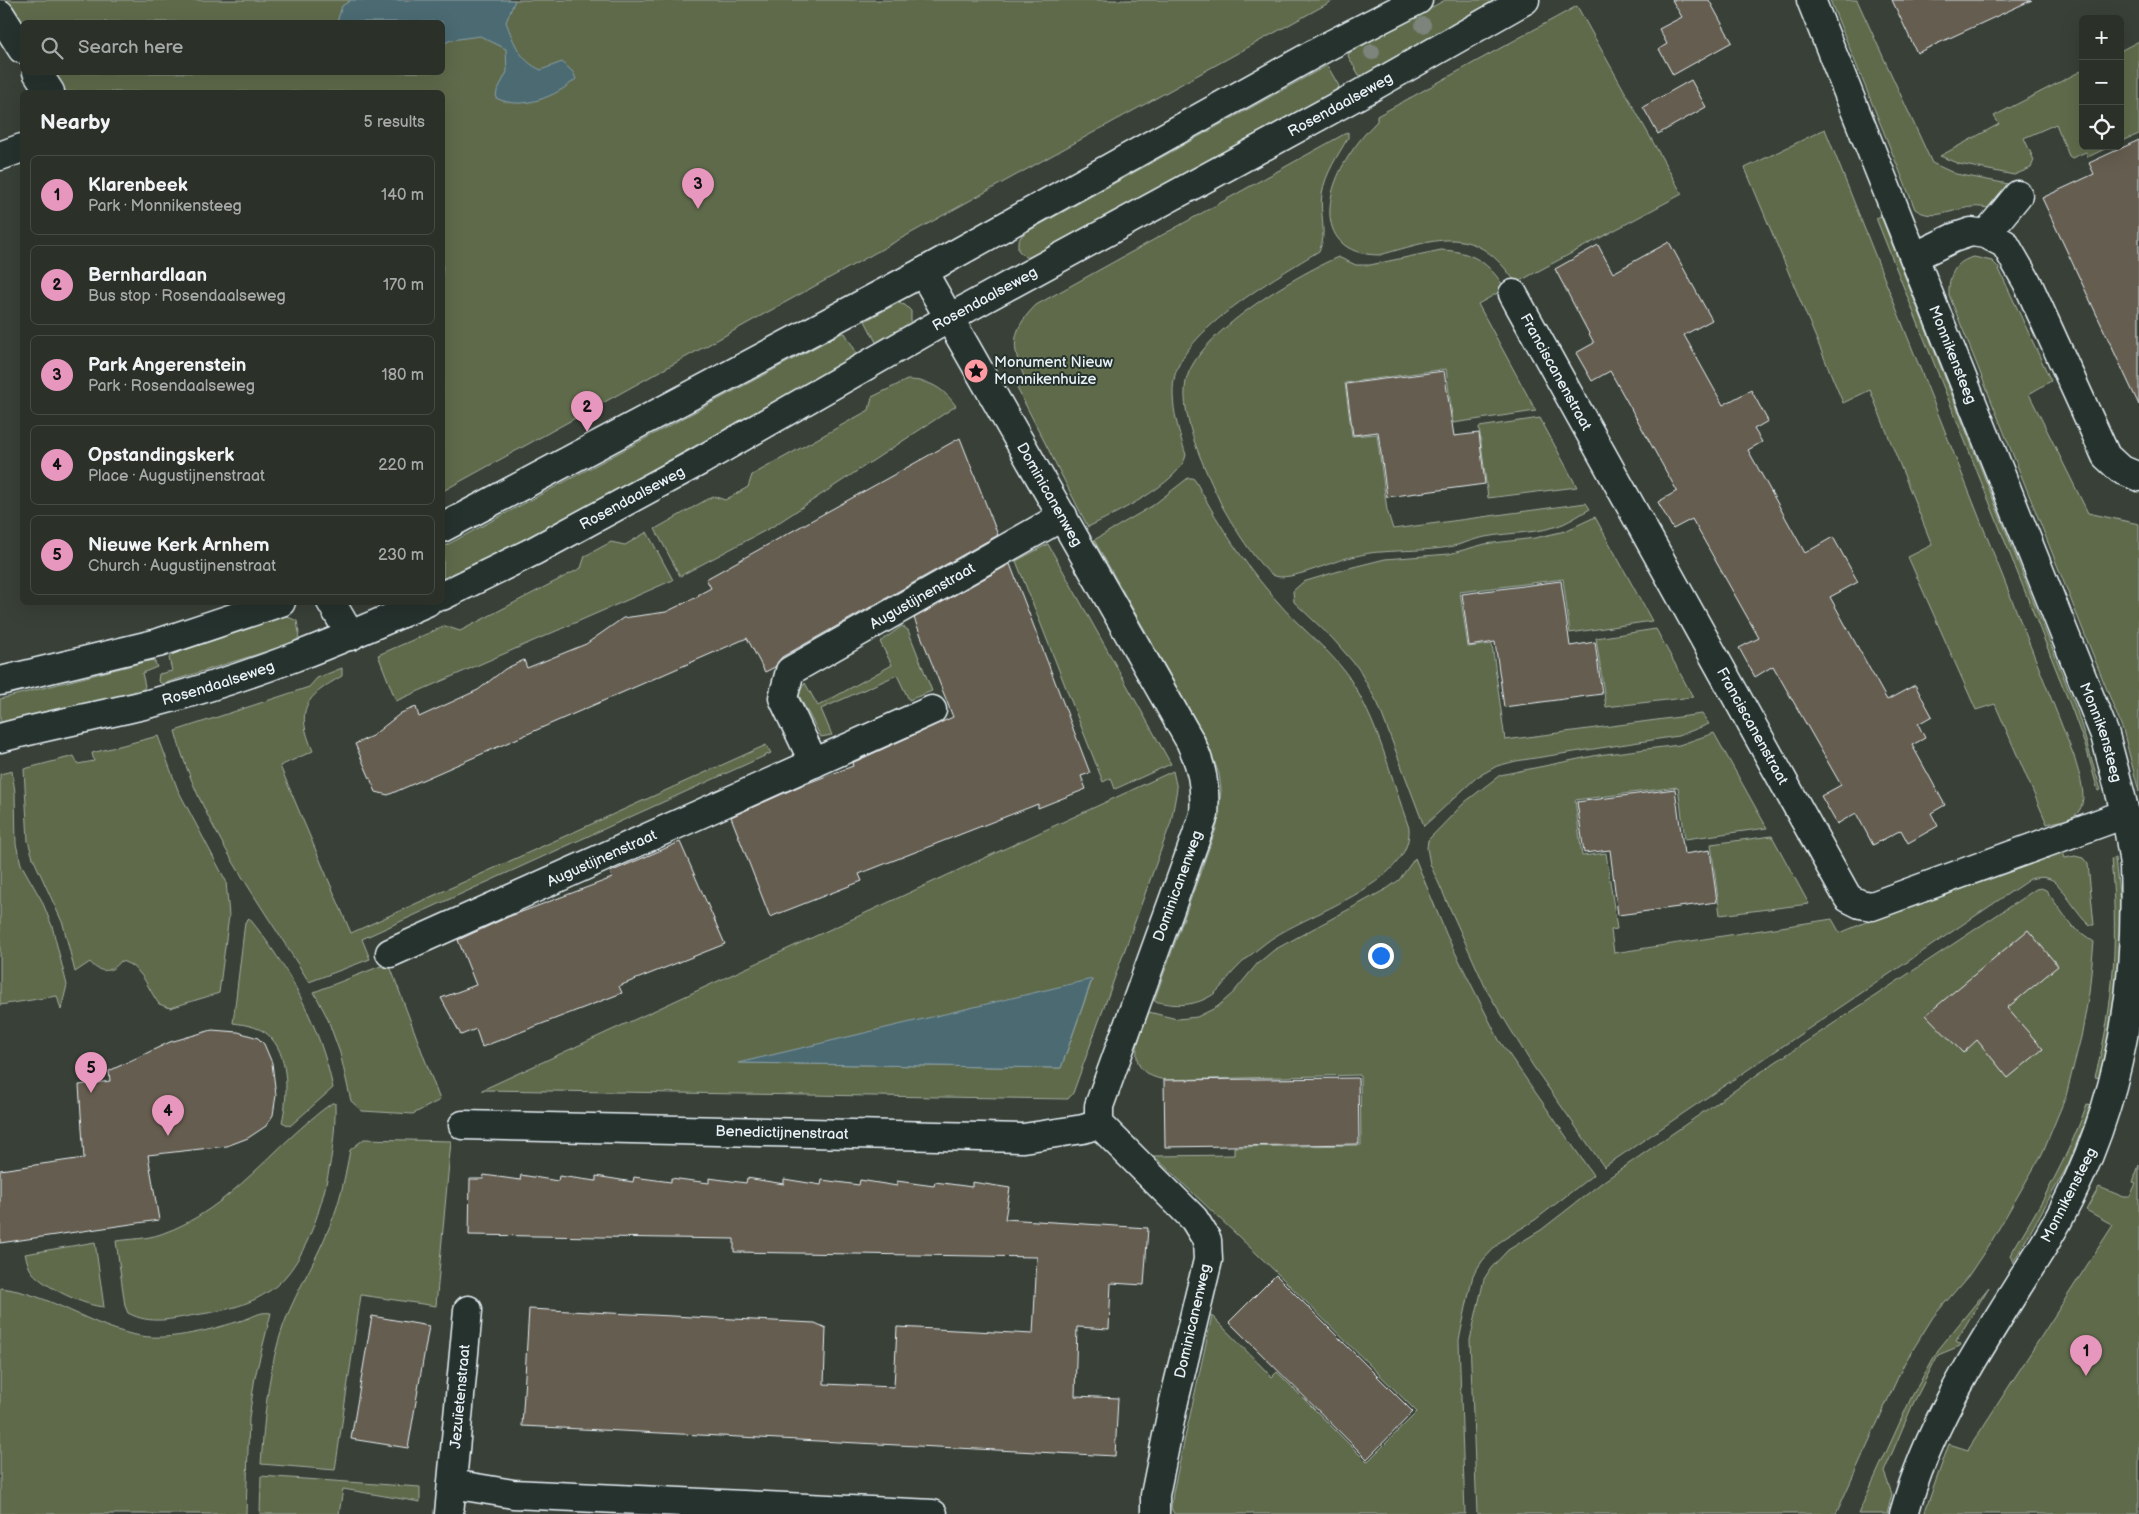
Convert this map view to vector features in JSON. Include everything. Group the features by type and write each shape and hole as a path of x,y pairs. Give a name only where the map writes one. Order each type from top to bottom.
{"street":[{"path":"445,526 923,272 1321,50 1418,0"},
{"name":"Rosendaalseweg","path":"445,595 534,551 700,461 949,318 1358,95 1524,0"},
{"name":"Monnikensteeg","path":"1811,0 2104,735 2125,814 2134,865 2137,902 2137,980 2131,1020 2107,1116 2085,1170 2064,1208 1952,1395 1930,1439 1904,1514"},
{"path":"0,14 20,47"},
{"path":"39,75 49,90"},
{"path":"0,156 20,149"},
{"path":"1986,234 2018,195"},
{"path":"1914,257 1953,238 1971,232 1986,234 2005,244 2018,262 2106,456 2120,469 2139,477"},
{"name":"Dominicanenweg","path":"923,272 1190,741 1199,760 1205,797 1204,815 1099,1106 1098,1124 1194,1220 1207,1240 1208,1260 1174,1401 1155,1495 1156,1514"},
{"name":"Franciscanenstraat","path":"1513,294 1848,898 1860,904 1872,906 2125,814"},
{"name":"Augustijnenstraat","path":"814,763 783,698 790,671 1062,516"},
{"path":"0,682 158,644 271,605"},
{"path":"333,605 351,636"},
{"name":"Rosendaalseweg","path":"0,738 157,701 257,671 351,636 420,605"},
{"name":"Augustijnenstraat","path":"390,953 932,710"},
{"name":"Benedictijnenstraat","path":"463,1125 1024,1138 1084,1129 1098,1124"},
{"name":"Jezuïetenstraat","path":"449,1514 468,1310"},
{"path":"452,1484 513,1494 933,1514"}],"green space":[{"path":"6,0 1334,0 445,490 445,90 63,90 52,75 445,75 445,20 20,20 20,24"},
{"path":"1445,0 1499,0 1362,76 1359,75 1348,56 1349,53"},
{"path":"1830,0 1857,0 1932,163 1956,174 2014,185 1992,208 1972,207 1935,215 1922,213 1915,209"},
{"path":"1577,6 1682,194 1516,283 1501,264 1486,251 1471,243 1455,240 1439,241 1380,255 1359,252 1345,245 1335,235 1331,221 1330,206 1333,189 1339,173 1354,147 1377,121 1377,116"},
{"path":"2139,41 2139,134 2124,140 2124,60 2124,49"},
{"path":"1326,66 1339,86 1338,89 1035,258 1025,257 1018,250 1018,241 1023,234"},
{"path":"2079,72 2079,150 2103,150 2088,157 2086,152 2072,158 2069,156 2056,124 2024,138 2034,160 2031,168 2014,175 1959,164 1940,156 1999,124 1994,116"},
{"path":"1825,129 2074,756 2081,780 2083,798 2077,813 2070,818 2047,824 1995,704 1976,710 1908,557 1932,545 1870,390 1843,403 1745,168"},
{"path":"1348,132 1348,138 1332,165 1322,194 1323,238 1319,251 1234,306 1212,324 1194,343 1181,361 1174,380 1173,399 1186,455 1181,466 1159,487 1144,497 1088,527 1017,388 1027,383 1018,361 1015,342 1021,324 1036,305"},
{"path":"1881,216 2077,711 2101,790 2098,791 2087,751 2073,712 1876,218"},
{"path":"1441,250 1462,253 1479,260 1493,272 1505,289 1478,304 1536,411 1453,423 1446,369 1345,383 1352,436 1377,434 1387,510 1393,529 1586,503 1590,509 1563,524 1544,530 1495,535 1440,548 1368,553 1300,574 1282,577 1275,576 1261,565 1253,555 1231,521 1221,504 1195,444 1186,411 1185,396 1186,381 1194,363 1208,344 1250,308 1298,277 1338,257 1356,265 1370,265"},
{"path":"1974,257 1992,261 1998,267 2051,381 2029,394 2088,513 2139,524 2139,792 2123,730 1949,295 1951,276 1954,270 1962,262"},
{"path":"898,303 905,305 911,311 911,325 877,344 865,321"},
{"path":"842,333 845,333 858,355 539,533 445,580 445,546"},
{"path":"907,380 929,383 935,386 946,394 956,406 772,527 680,576 655,529 713,496 725,500 748,487 752,475 869,410 872,397"},
{"path":"1540,418 1577,487 1488,498 1479,427"},
{"path":"1188,478 1193,478 1196,482 1215,516 1259,580 1285,610 1334,658 1348,676 1376,730 1409,828 1406,848 1394,866 1376,881 1354,896 1284,931 1267,942 1241,964 1213,995 1195,1003 1175,1005 1154,1001 1217,826 1221,790 1219,774 1205,737 1094,540 1152,506"},
{"path":"1595,517 1652,621 1570,633 1563,579 1460,592 1468,647 1492,644 1505,740 1702,714 1709,724 1678,736 1516,761 1497,766 1477,777 1424,826 1378,704 1358,668 1333,639 1294,602 1293,591 1303,582 1385,559 1449,554 1485,544 1535,538 1565,531"},
{"path":"647,532 673,580 396,701 378,655 445,626 460,631 581,568 585,556 611,542 625,545"},
{"path":"1048,544 1171,764 1115,789 1111,778 1103,782 1016,561"},
{"path":"281,616 297,621 298,639 290,644 162,684 158,681 159,674 172,671 169,658 171,655"},
{"path":"902,626 908,630 932,691 909,700 897,675 821,709 832,735 821,737 798,694 805,683 818,706 892,665 880,642"},
{"path":"1656,629 1693,697 1606,707 1596,638"},
{"path":"152,660 157,667 142,673 145,686 143,690 0,725 0,699"},
{"path":"342,668 342,676 319,691 307,706 305,725 313,751 280,766 351,933 766,745 771,753 362,939 370,959 309,982 251,892 215,830 199,798 175,731 309,687 317,678"},
{"path":"1714,733 1767,828 1685,839 1678,787 1575,800 1582,856 1606,853 1617,929 1611,930 1614,953 1832,919 1840,933 1904,906 2062,850 2065,858 2075,856 2083,858 2088,864 2094,925 2090,925 2085,920 2054,881 2042,877 2030,879 1604,1167 1533,1066 1487,991 1430,864 1427,848 1428,840 1465,802 1500,775 1598,755 1679,745"},
{"path":"158,736 178,790 226,881 229,916 219,993 170,1008 159,1004 140,973 135,968 121,961 114,968 106,971 97,969 90,962 75,972 63,924 33,858 28,841 24,769 74,756 78,764 94,761 92,753"},
{"path":"12,771 15,792 16,844 21,864 42,901 52,926 67,985 61,1010 57,996 0,1005 0,774"},
{"path":"1173,771 1177,789 1171,822 1073,1093 1068,1099 482,1090","holes":["1092,980 1061,1068 741,1063"]},
{"path":"1772,836 1809,904 1720,915 1711,844"},
{"path":"1415,858 1447,936 1499,1040 1593,1175 1535,1220 1501,1241 1483,1260 1473,1275 1459,1340 1465,1514 1174,1514 1171,1508 1173,1492 1212,1316 1272,1377 1277,1372 1367,1462 1417,1412 1278,1274 1154,1156 1234,1155 1234,1147 1361,1145 1360,1075 1165,1080 1152,1076 1143,1070 1138,1063 1138,1044 1149,1012 1177,1019 1197,1017 1217,1007 1233,993 1257,964 1274,950 1388,888 1399,880"},
{"path":"2115,858 2122,942 2120,976 2115,1011 2100,1078 2095,1077 2107,1022 2113,969 2114,915 2111,859"},
{"path":"2036,889 2046,890 2072,926 2094,942 2089,993 2082,1033 2066,1096 2042,1154 1991,1242 1969,1275 1933,1317 1904,1364 1836,1514 1477,1514 1470,1340 1484,1279 1491,1268 1508,1250 1541,1230 1604,1181 1774,1063"},
{"path":"249,918 290,977 301,998 320,1042 333,1088 290,1126 282,1122 286,1079 278,1047 268,1035 259,1029 233,1023 245,922"},
{"path":"386,964 390,966 440,1100 413,1114 362,1111 351,1101 340,1053 327,1017 314,992"},
{"path":"332,1103 335,1103 335,1124 328,1175 322,1201 303,1250 290,1271 276,1286 258,1298 238,1306 217,1311 161,1320 145,1319 128,1313 125,1306 116,1241 156,1236 186,1223 209,1209 231,1193 311,1119"},
{"path":"2087,1104 2092,1105 2068,1165 2013,1263 2010,1255 2053,1181"},
{"path":"364,1139 451,1141 436,1306 361,1295 335,1470 261,1464 269,1385 279,1339 289,1311 333,1219 342,1190 350,1150"},
{"path":"2139,1165 2139,1514 1924,1514 1949,1444 1968,1450 2113,1225 2086,1210 2099,1187 2124,1197 2130,1197 2136,1183 2133,1182"},
{"path":"95,1242 104,1307 86,1303 46,1284 31,1270 25,1254"},
{"path":"1989,1287 1956,1341 1961,1344 1960,1346 1938,1355 1912,1406 1884,1472 1892,1494 1887,1514 1858,1514 1911,1398 1938,1350"},
{"path":"0,1288 36,1296 105,1326 141,1336 179,1336 260,1314 271,1313 255,1377 249,1418 246,1514 0,1514"},
{"path":"261,1476 420,1487 420,1502 343,1489 339,1514 260,1514"}],"water":[{"path":"351,0 515,0 506,22 515,44 523,56 528,62 541,70 562,62 573,72 576,79 568,86 538,100 517,103 506,102 496,98 497,91 507,72 506,49 480,36 451,40 445,43 445,20 338,20 342,6"},
{"path":"1092,979 1061,1068 738,1063"}],"building":[{"path":"1672,0 1709,0 1732,42 1673,75 1659,49 1667,44 1659,29 1682,17"},
{"path":"1892,0 2032,0 1917,53"},
{"path":"1691,80 1706,107 1658,134 1643,107"},
{"path":"2139,140 2139,405 2042,198 2094,174 2089,163 2117,150 2124,150 2124,147"},
{"path":"1669,242 1712,320 1684,335 1723,405 1751,390 1768,421 1754,429 1762,442 1748,450 1805,553 1833,537 1858,582 1830,597 1887,700 1915,685 1932,716 1918,724 1925,738 1912,745 1945,805 1931,813 1938,826 1908,843 1901,830 1873,845 1856,813 1837,824 1821,796 1841,785 1773,666 1755,677 1739,648 1759,638 1692,519 1673,529 1658,502 1677,491 1610,371 1592,381 1576,353 1594,343 1555,269 1598,245 1613,273"},
{"path":"1444,371 1454,436 1479,433 1485,484 1387,497 1378,432 1353,435 1346,384"},
{"path":"960,438 998,535 782,657 775,667 765,672 747,638 388,795 376,792 355,744 372,736 401,713 416,707 419,717 478,690 505,669 524,660 527,668 586,644 623,618 666,612 699,596 711,588 706,579"},
{"path":"1010,564 1090,773 1081,776 1086,789 1038,808 1038,804 859,874 862,881 770,917 731,817 800,786 853,766 852,763 953,717 914,618"},
{"path":"1561,581 1570,646 1595,642 1602,694 1504,707 1495,642 1469,646 1462,594"},
{"path":"1675,789 1684,854 1710,850 1717,902 1618,915 1610,850 1584,853 1577,802"},
{"path":"680,842 725,944 619,986 622,993 482,1047 476,1029 461,1035 441,998 476,985 458,940 508,917 612,878 610,872"},
{"path":"2028,930 2058,966 2007,1008 2043,1049 2008,1078 1977,1040 1963,1053 1926,1015"},
{"path":"212,1030 238,1032 258,1038 264,1044 272,1063 276,1095 273,1115 266,1126 248,1138 227,1146 148,1155 159,1220 0,1243 0,1170 84,1158 79,1085 110,1081 109,1071 170,1042"},
{"path":"1358,1078 1359,1144 1165,1147 1164,1080"},
{"path":"484,1175 520,1180 521,1175 558,1181 559,1176 596,1181 596,1176 633,1182 634,1177 671,1182 671,1178 709,1183 709,1178 746,1183 747,1178 784,1184 784,1179 821,1185 822,1180 859,1185 860,1180 897,1186 897,1181 934,1186 935,1182 972,1187 972,1182 1010,1188 1005,1219 1148,1228 1144,1285 1111,1283 1109,1329 1077,1327 1075,1396 1118,1398 1115,1456 522,1426 529,1309 815,1323 826,1328 824,1384 894,1387 897,1327 1033,1334 1037,1257 734,1252 734,1239 469,1235 470,1179 483,1179"},
{"path":"1276,1275 1413,1412 1367,1459 1229,1322"},
{"path":"372,1316 429,1326 408,1448 351,1439"}],"place":[{"name":"Park Angerenstein","path":"698,209"},
{"name":"Monument Nieuw Monnikenhuize","path":"976,371"},
{"name":"Bernhardlaan","path":"587,432"},
{"name":"Nieuwe Kerk Arnhem","path":"91,1093"},
{"name":"Opstandingskerk","path":"168,1136"},
{"name":"Klarenbeek","path":"2086,1376"}]}
